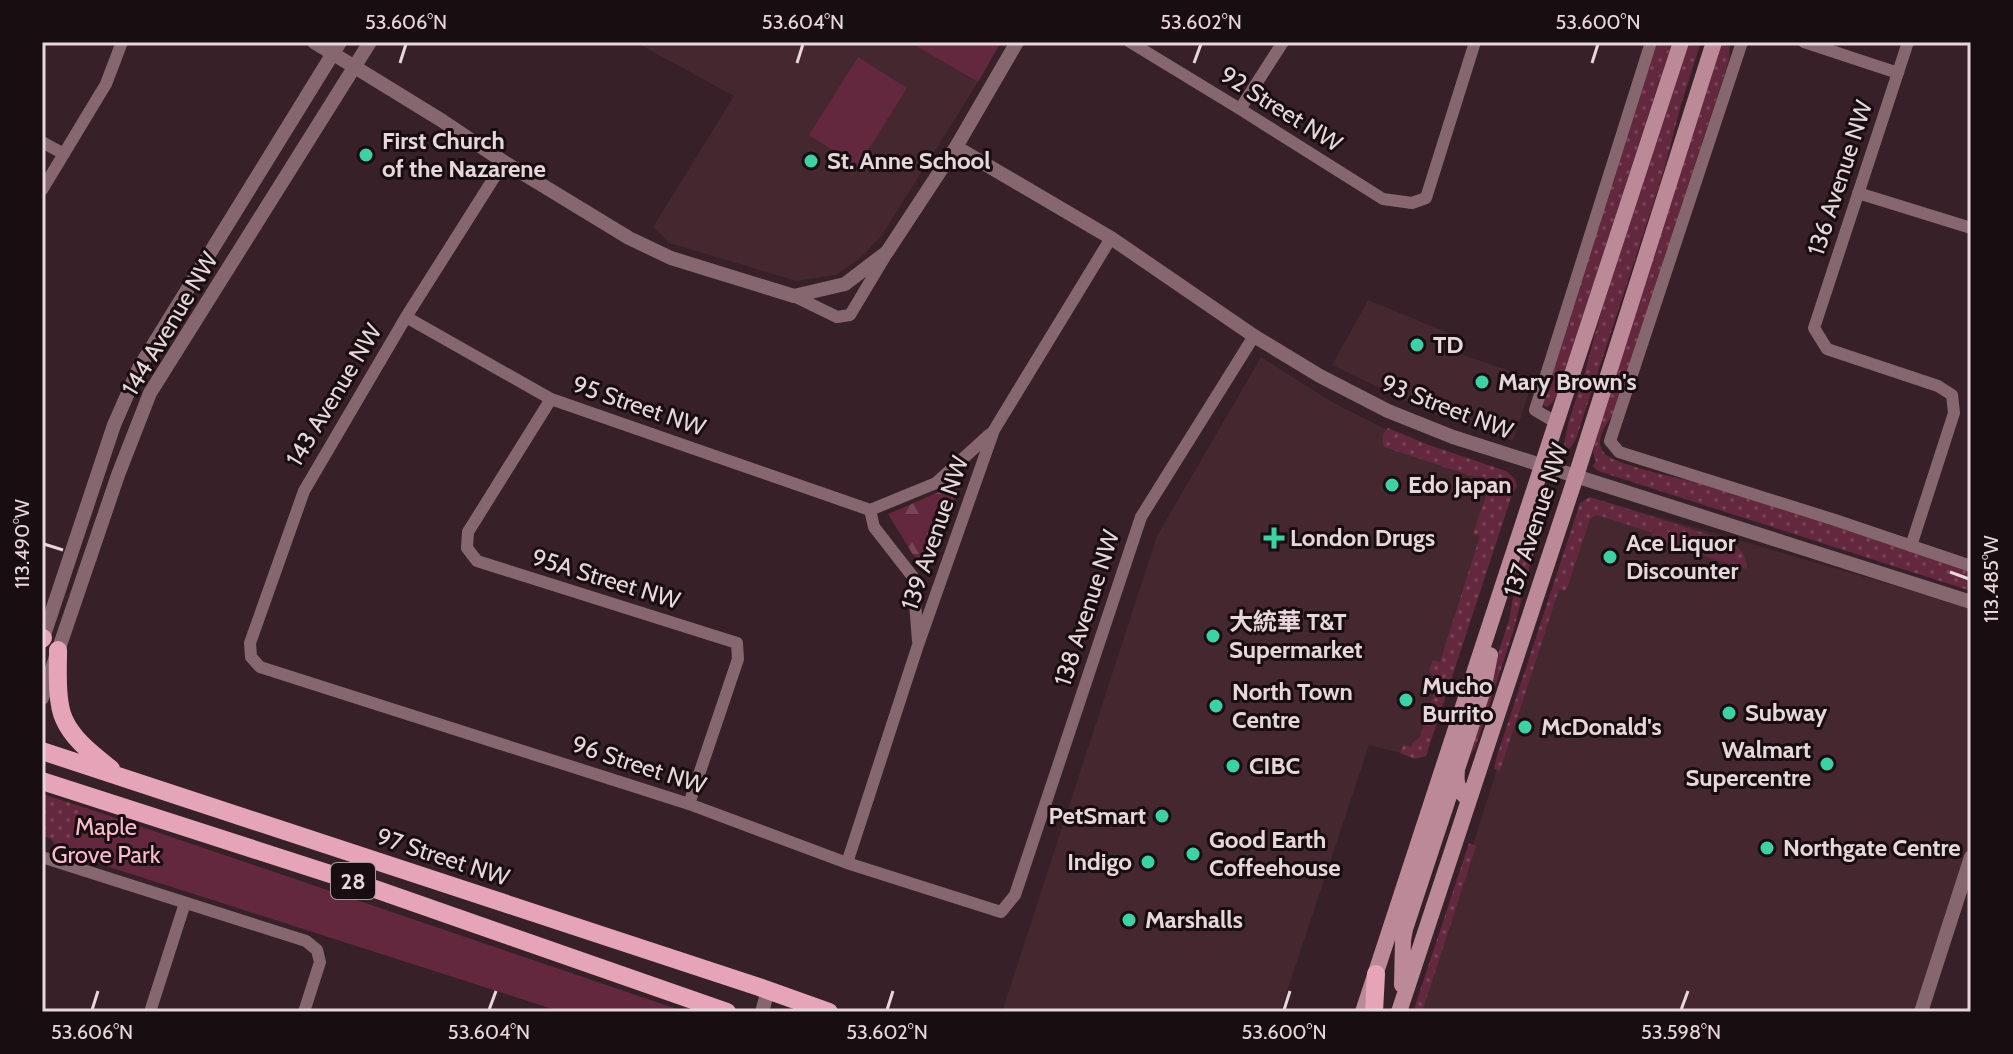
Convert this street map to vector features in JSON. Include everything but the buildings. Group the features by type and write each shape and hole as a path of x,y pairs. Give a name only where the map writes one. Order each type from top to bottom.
{"main road":[{"name":"137 Avenue NW","path":"1363,1012 1681,42"},
{"name":"137 Avenue NW","path":"1400,1007 1576,476 1714,42"},
{"path":"1469,800 1459,791 1457,769 1483,690 1505,579"},
{"path":"46,642 63,718 83,746 119,776"},
{"name":"97 Street NW","path":"42,751 768,990 784,1004 829,1012"},
{"path":"1400,1007 1405,929 1449,796 1448,785 1442,775"},
{"name":"28","path":"42,781 355,882 727,1012"},
{"path":"1374,1012 1376,974"}],"street":[{"path":"42,190 106,84 122,42"},
{"path":"314,42 337,47 355,66 629,238 671,258 794,296 837,317 850,315 956,147 1017,42"},
{"name":"144 Avenue NW","path":"46,642 150,393 370,42"},
{"name":"92 Street NW","path":"1130,42 1383,199 1412,203 1426,198 1475,42"},
{"path":"1240,109 1283,42"},
{"name":"137 Avenue NW","path":"1557,423 1535,410 1651,42"},
{"path":"1742,42 1610,441 1619,452 1971,566"},
{"path":"1804,42 1898,73"},
{"name":"136 Avenue NW","path":"1908,42 1814,328 1827,349 1938,386 1952,395 1954,413 1911,546"},
{"name":"144 Avenue NW","path":"42,698 46,642 114,425 139,368 337,47"},
{"path":"42,142 64,154"},
{"name":"93 Street NW","path":"956,147 1111,238 1254,336 1320,376 1388,411 1453,437 1971,602"},
{"name":"143 Avenue NW","path":"260,667 251,657 250,643 304,491 406,317 504,162"},
{"path":"1858,193 1971,228"},
{"name":"139 Avenue NW","path":"847,863 918,645 994,430 1111,238"},
{"path":"794,296 845,284 887,252"},
{"name":"95 Street NW","path":"406,317 551,399 870,510"},
{"name":"138 Avenue NW","path":"1001,912 1015,895 1141,517 1254,336"},
{"name":"95A Street NW","path":"551,399 468,532 467,548 477,561 737,643 738,659 689,804"},
{"path":"918,645 913,577 874,527 870,510 936,483 994,430"},
{"name":"96 Street NW","path":"260,667 689,804 847,863 1001,912"},
{"path":"1921,1012 1971,857"},
{"path":"43,858 306,941 317,950 320,962 304,1012"},
{"path":"150,1012 185,903"},
{"path":"762,1012 768,990"}],"shaded area":[{"name":"St. Anne School","path":"635,42 909,42 978,82 882,235 859,259 836,275 796,281 670,243 653,227 734,96"},
{"path":"1368,300 1458,337 1458,353 1533,379 1513,441 1429,412 1332,365"},
{"path":"1261,357 1332,402 1403,438 1502,470 1417,757 1369,745 1280,1012 1002,1012 1157,536"},
{"path":"1590,497 1971,608 1971,841 1915,1012 1420,1012 1582,501"}],"green space":[{"path":"909,42 1001,42 978,82"},
{"path":"1656,42 1672,42 1558,392 1547,407 1542,401"},
{"path":"1688,42 1700,42 1663,174 1576,439 1568,452 1564,450 1570,419 1621,245"},
{"path":"1723,42 1730,42 1729,60 1615,410 1601,435 1601,449 1606,455 1624,463 1703,484 1971,570 1971,591 1598,471 1592,466 1596,462 1593,452 1599,428"},
{"path":"858,57 907,88 858,166 809,135"},
{"path":"1388,428 1506,471 1515,479 1517,486 1426,756 1415,759 1400,753 1403,745 1411,747 1420,737 1437,683 1429,670 1433,660 1440,662 1480,536 1473,534 1489,486 1483,476 1475,477 1384,447 1384,432"},
{"path":"960,483 926,576 888,514"},
{"path":"1548,490 1549,507 1514,629 1476,746 1466,764 1463,762 1509,620 1521,554 1539,500"},
{"path":"1590,497 1729,541 1742,552 1747,569 1732,565 1735,554 1657,528 1650,532 1597,515 1590,519 1566,591 1559,589 1500,771 1494,769 1580,503"},
{"path":"1657,528 1735,554 1732,565 1665,543 1658,546 1651,533"},
{"path":"42,794 89,809 83,828 70,846 72,855 59,851 51,839 42,835"},
{"name":"Maple Grove Park","path":"89,809 686,1012 562,1012 72,855 70,846 83,828"},
{"path":"1469,843 1476,846 1422,1012 1413,1012"}],"place":[{"name":"First Church of the Nazarene","path":"366,155"},
{"name":"St. Anne School","path":"811,161"},
{"name":"TD","path":"1417,345"},
{"name":"Mary Brown's","path":"1482,382"},
{"name":"Edo Japan","path":"1392,485"},
{"name":"London Drugs","path":"1274,538"},
{"name":"Ace Liquor Discounter","path":"1610,557"},
{"name":"大統華 T&T Supermarket","path":"1213,636"},
{"name":"Mucho Burrito","path":"1406,700"},
{"name":"North Town Centre","path":"1216,706"},
{"name":"Subway","path":"1729,713"},
{"name":"McDonald's","path":"1525,727"},
{"name":"Walmart Supercentre","path":"1827,764"},
{"name":"CIBC","path":"1233,766"},
{"name":"PetSmart","path":"1162,816"},
{"name":"Northgate Centre","path":"1767,848"},
{"name":"Good Earth Coffeehouse","path":"1193,854"},
{"name":"Indigo","path":"1148,862"},
{"name":"Marshalls","path":"1129,920"}]}
